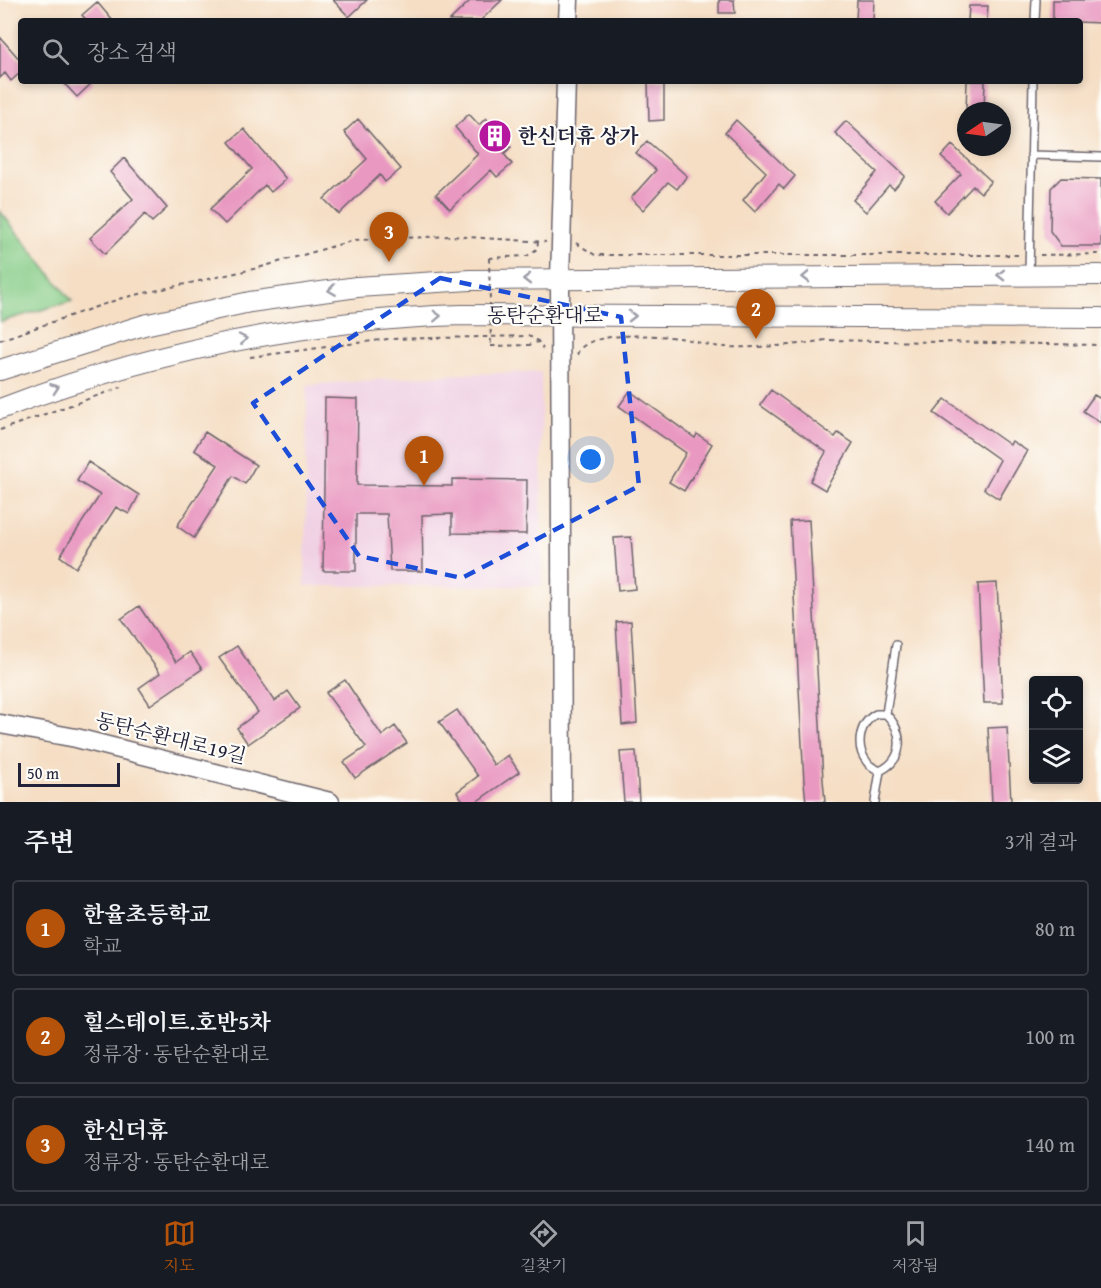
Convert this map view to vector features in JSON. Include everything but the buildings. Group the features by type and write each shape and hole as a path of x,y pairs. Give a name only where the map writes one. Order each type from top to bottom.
{"main road":[{"name":"동탄순환대로","path":"0,370 144,325 250,302 357,286 470,279 560,279 1029,265 1101,275"},
{"name":"동탄순환대로","path":"0,409 88,377 146,361 297,328 411,317 560,315 1101,318"}],"street":[{"path":"568,18 569,0"},
{"path":"562,802 560,279 566,84"},
{"name":"동탄순환대로19길","path":"0,724 76,738 330,802"}],"lane":[{"path":"1035,18 1036,0"},
{"path":"1029,265 1033,84"},
{"path":"1031,155 1101,157"},
{"path":"885,714 896,645"},
{"path":"880,771 890,766 897,757 900,735 895,723 885,714"},
{"path":"880,771 867,763 861,744 862,727 869,718 885,714"},
{"path":"875,802 880,771"}],"path":[{"path":"0,340 122,298 258,268 355,240 451,236 538,242 537,249 527,256 489,258 491,346 529,345 538,342"},
{"path":"578,243 595,255 1029,265 1101,254"},
{"path":"250,357 388,339 529,336 538,342 544,355"},
{"path":"577,356 582,345 601,337 678,338 721,347 783,347 826,340 1101,345"},
{"path":"0,429 130,384"}],"highlighted area":[{"path":"440,278 621,317 639,486 462,578 359,556 253,403"}],"shaded area":[{"path":"541,372 542,586 305,586 307,385 456,374"}],"green space":[{"path":"0,211 72,301 0,322"}],"place":[{"name":"한신더휴 상가","path":"495,136"},
{"name":"한신더휴","path":"389,262"},
{"name":"힐스테이트.호반5차","path":"756,339"},
{"name":"한율초등학교","path":"424,486"}]}
